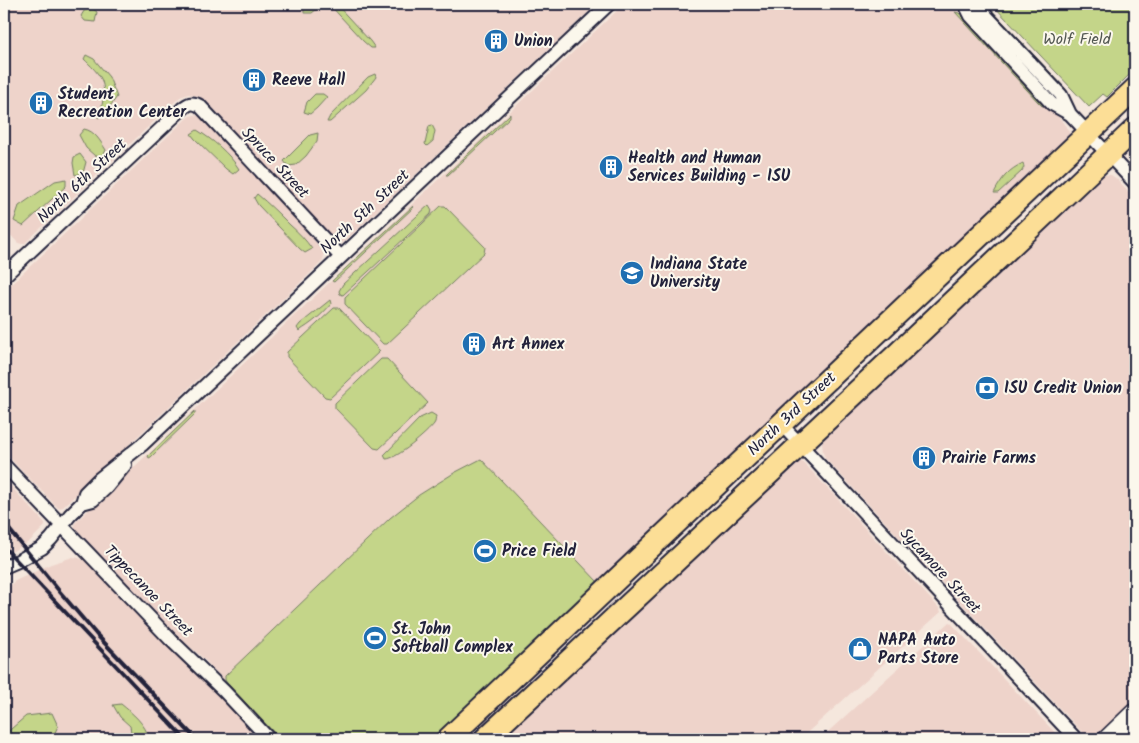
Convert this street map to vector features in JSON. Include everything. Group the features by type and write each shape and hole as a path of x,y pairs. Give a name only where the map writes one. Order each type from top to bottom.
{"highway":[{"name":"North 3rd Street","path":"448,739 1135,89"},
{"name":"North 3rd Street","path":"485,739 1135,129"}],"main road":[{"path":"1108,739 1135,713"}],"street":[{"name":"North 5th Street","path":"4,567 42,548 82,503 92,500 107,487 143,444 609,4"},
{"path":"965,4 971,16 1052,104 1070,114 1135,183"},
{"path":"971,4 979,8 1061,95 1070,114"},
{"name":"Spruce Street","path":"182,109 193,103 200,106 341,257"},
{"name":"North 6th Street","path":"4,276 182,109"},
{"name":"Sycamore Street","path":"781,424 1076,739"},
{"name":"Tippecanoe Street","path":"4,465 171,640 199,666 269,739"}],"shaded area":[{"path":"4,4 597,4 345,241 336,243 205,100 189,94 180,97 22,244 18,243 4,228"},
{"name":"Indiana State University","path":"624,4 952,4 1065,124 1069,135 431,739 280,739 75,528 75,523"},
{"path":"195,115 203,118 322,249 324,254 323,261 63,507 58,508 4,452 4,291 187,118"},
{"path":"1135,144 1135,168 1129,161 1128,156 1130,149"},
{"path":"1102,175 1111,175 1117,179 1135,199 1135,706 1102,736 1094,737 1083,733 826,459 823,453 822,442 825,437"},
{"path":"796,462 804,463 941,612 800,739 501,739"},
{"path":"4,479 45,523 45,526 29,542 4,556"},
{"path":"73,557 87,562 260,739 4,739 4,590 15,581 51,564"},
{"path":"949,622 1061,739 820,739"}],"green space":[{"path":"305,4 317,4 317,9 312,13 304,13"},
{"path":"329,4 336,4 375,48 371,48 363,41"},
{"path":"981,4 986,4 1065,90 1061,87"},
{"name":"Wolf Field","path":"992,4 1135,4 1135,69 1107,97 1103,94 1089,107"},
{"path":"92,8 97,12 95,22 85,21 81,16 84,11"},
{"path":"955,12 959,13 1045,105 1042,106 1039,103"},
{"path":"86,55 94,59 109,77 117,97 104,114 98,118 104,90 99,75 84,59"},
{"path":"375,74 376,77 366,90 330,122 327,122 330,116 368,77"},
{"path":"315,94 323,94 327,97 310,114 304,112 307,102"},
{"path":"510,114 510,117 446,175"},
{"path":"432,125 435,131 433,141 427,146 425,144 429,126"},
{"path":"84,129 94,134 99,140 106,150 103,156 95,156 86,148 79,135"},
{"path":"197,130 220,147 239,169 233,174 226,169 191,134"},
{"path":"318,133 317,141 306,156 296,165 288,166 284,161 310,135"},
{"path":"80,154 86,162 83,173 75,175 74,157"},
{"path":"1023,163 1022,171 998,193 994,193 1006,175"},
{"path":"66,179 66,186 23,226 14,221 19,206 55,181"},
{"path":"257,194 299,233 312,249 305,253 300,249 258,205 254,198"},
{"path":"429,205 432,210 431,214 343,295 340,294 339,291 343,284"},
{"path":"413,206 334,282 332,281"},
{"path":"441,206 445,206 485,247 484,253 387,344 383,344 345,304 345,297"},
{"path":"330,300 331,304 324,312 299,331 297,328 300,324"},
{"path":"334,308 339,308 380,351 330,398 325,397 287,357 287,352"},
{"path":"381,359 387,359 428,403 379,449 374,448 335,408 335,403"},
{"path":"195,411 195,414 149,458 148,456"},
{"path":"431,413 436,416 435,423 419,439 397,455 386,459 384,455 420,418"},
{"path":"481,459 598,582 431,739 280,739 227,683 225,676 390,518 419,495"},
{"path":"121,704 142,724 149,739 124,739 131,732 130,726 120,717 113,705"},
{"path":"52,713 58,726 52,739 4,739 4,735 26,716"}],"railway":[{"path":"4,523 96,634 196,739"},
{"path":"4,547 185,739"}],"place":[{"name":"Union","path":"496,41"},
{"name":"Reeve Hall","path":"254,80"},
{"name":"Student Recreation Center","path":"41,103"},
{"name":"Health and Human Services Building - ISU","path":"611,167"},
{"name":"Indiana State University","path":"632,273"},
{"name":"Art Annex","path":"474,344"},
{"name":"ISU Credit Union","path":"987,388"},
{"name":"Prairie Farms","path":"924,458"},
{"name":"Price Field","path":"485,551"},
{"name":"St. John Softball Complex","path":"375,638"},
{"name":"NAPA Auto Parts Store","path":"860,649"}]}
